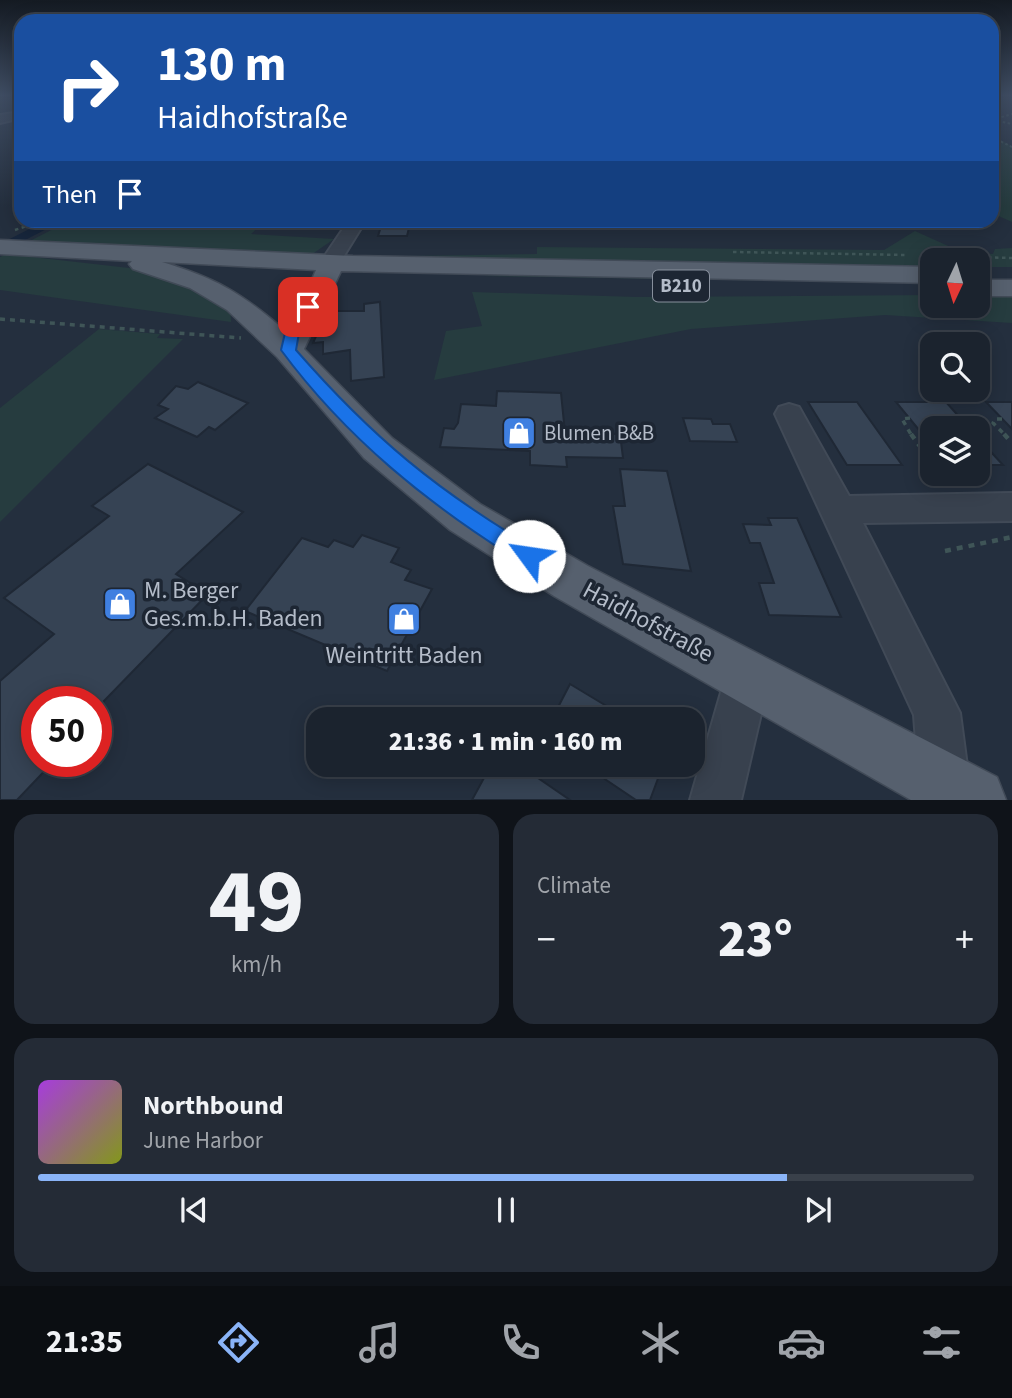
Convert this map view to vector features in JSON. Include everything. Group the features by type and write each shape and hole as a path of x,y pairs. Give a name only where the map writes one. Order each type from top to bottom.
{"main road":[{"name":"B210","path":"5,243 142,264 333,263 382,277 696,286 920,288"},
{"name":"B210","path":"57,252 657,272 920,275"},
{"path":"282,344 292,333 333,263"},
{"path":"282,344 284,318 333,263"},
{"name":"Haidhofstraße","path":"142,264 199,282 224,295 282,344 378,448 465,517 571,581 959,790"},
{"path":"990,275 1012,274"},
{"path":"308,307 338,288 382,277"},
{"path":"990,288 1012,288"}],"street":[{"path":"333,263 353,228"},
{"path":"789,414 839,510 937,713 959,790"},
{"path":"839,510 1012,508"},
{"path":"715,800 748,676"}],"path":[{"path":"5,243 32,228"},
{"path":"0,318 282,344"},
{"path":"910,418 902,419 902,424 920,447"},
{"path":"1002,419 993,420 993,423 1012,443"},
{"path":"946,551 972,547 998,537 1012,537"}],"green space":[{"path":"999,140 1012,146 1012,222 999,216"},
{"path":"55,228 258,228 251,234 334,239 308,257 24,244"},
{"path":"915,231 953,248 920,248 920,267 434,259 403,256 537,254 537,247 884,250"},
{"path":"1012,248 1012,267 990,267 990,254 993,254 995,249"},
{"path":"6,254 138,269 171,277 230,304 231,322 0,290 0,257"},
{"path":"550,273 920,279 920,283 482,276"},
{"path":"472,292 637,297 920,295 920,317 885,315 691,329 434,380 446,331 482,326"},
{"path":"990,295 1012,295 1012,323 933,318 990,318"},
{"path":"99,329 160,334 157,338 183,339 0,522 0,408"}],"building":[{"path":"380,228 409,228 407,236 378,236"},
{"path":"380,302 384,377 351,381 350,350 323,354 323,342 313,343 327,311 364,311 364,304"},
{"path":"198,382 248,403 215,430 209,427 197,437 155,418 168,409 158,405 176,386 188,389"},
{"name":"Blumen B&B","path":"497,391 561,393 565,433 620,434 623,458 566,457 567,467 530,465 530,451 440,447 444,428 454,429 458,423 461,404 496,406"},
{"path":"808,402 857,402 902,465 847,465"},
{"path":"896,402 946,402 958,416 920,416 920,431"},
{"path":"986,402 1012,402 1012,429"},
{"path":"683,418 711,419 713,424 730,424 737,442 690,441"},
{"path":"990,451 991,452 1003,465 990,465"},
{"path":"148,464 243,512 176,574 208,594 112,693 112,686 21,686 21,777 39,777 17,800 0,800 0,681 54,634 4,598 109,516 92,506"},
{"path":"620,469 667,471 691,571 623,564 613,506 625,506"},
{"path":"768,518 797,518 841,617 769,615 759,583 774,583 760,543 750,543 743,524 771,525"},
{"path":"362,535 399,548 391,562 411,570 405,580 432,589 387,671 245,611 302,538 328,547 334,540 353,547"},
{"path":"570,684 608,707 558,707"},
{"path":"484,777 536,777 570,800 472,800"},
{"path":"602,777 659,777 650,800 636,800"}],"waterway":[{"path":"0,249 42,228"}],"place":[{"name":"Blumen B&B","path":"519,433"},
{"name":"M. Berger Ges.m.b.H. Baden","path":"120,604"},
{"name":"Weintritt Baden","path":"404,619"}],"route":[{"path":"308,307 292,333 288,350 326,394 378,448 420,483 465,517 529,556"}]}
